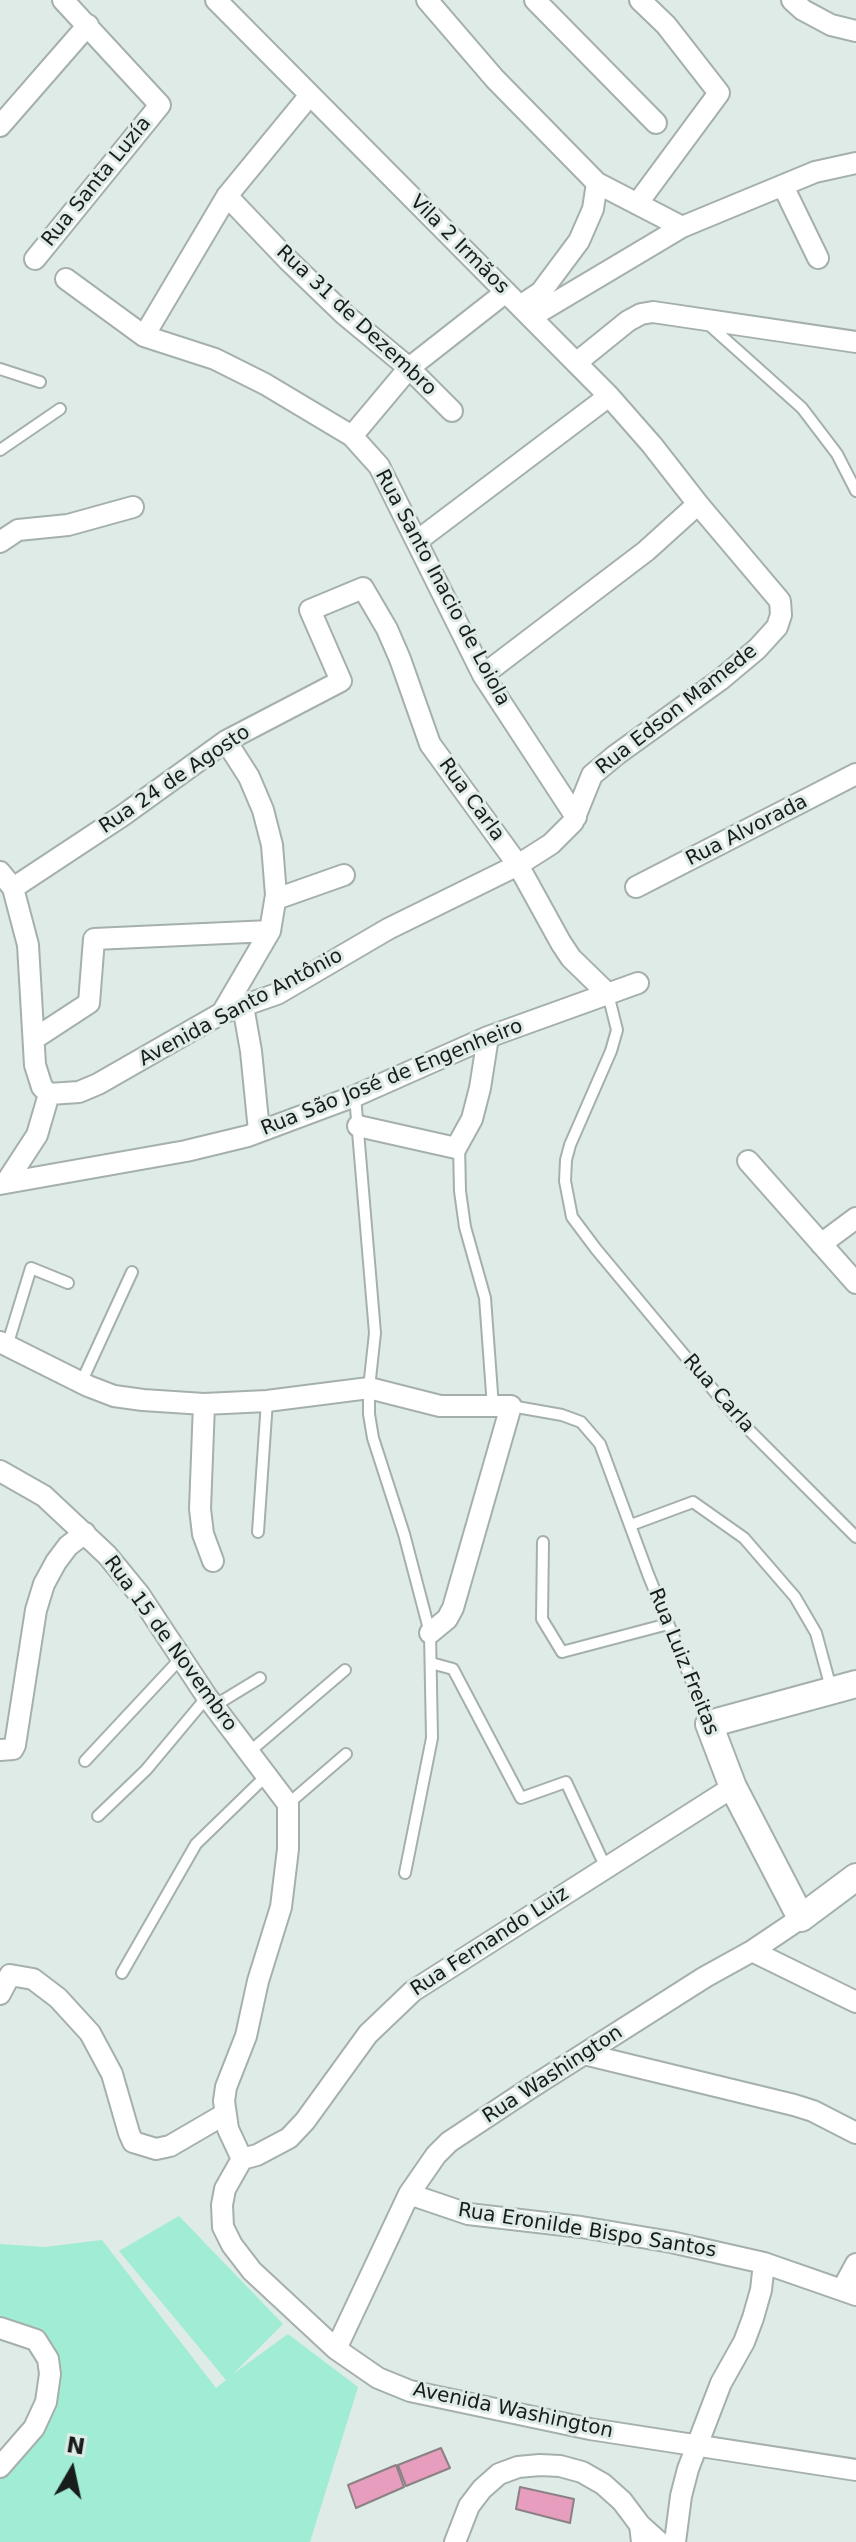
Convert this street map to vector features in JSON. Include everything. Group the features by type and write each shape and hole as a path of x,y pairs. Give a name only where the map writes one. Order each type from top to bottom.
{"street":[{"name":"Vila 2 Irmãos","path":"216,0 609,396 780,601 781,615 777,627"},
{"path":"427,0 495,79 597,183 682,227"},
{"path":"535,0 656,123"},
{"path":"637,204 719,93 666,25 640,0"},
{"path":"792,0 803,10 831,25 856,31"},
{"path":"0,126 81,10"},
{"name":"Rua Santa Luzía","path":"35,259 160,105 81,10"},
{"path":"144,336 227,196 310,95"},
{"path":"519,305 682,227 815,172 856,163"},
{"path":"352,436 409,368 541,292 579,241 593,209 597,183"},
{"path":"783,186 818,258"},
{"name":"Rua 31 de Dezembro","path":"227,196 344,314 409,368 452,411"},
{"name":"Rua Santo Inacio de Loiola","path":"66,279 144,336 215,359 265,384 352,436 379,466 483,675 576,817"},
{"path":"576,363 628,321 653,312 856,342"},
{"path":"417,541 609,396"},
{"path":"483,675 646,551 695,500"},
{"path":"0,542 18,530 68,525 133,507"},
{"name":"Rua 24 de Agosto","path":"6,880 122,816 226,741 341,681 310,610 363,588"},
{"name":"Rua Carla","path":"363,588 396,649 430,744 518,865 571,958 608,994"},
{"name":"Rua Edson Mamede","path":"518,865 551,844 576,817 592,775 720,680 757,649 777,627"},
{"path":"222,1013 270,931 276,899 272,845 263,810 249,777 226,741"},
{"name":"Rua Alvorada","path":"636,887 856,774"},
{"name":"Avenida Santo Antônio","path":"49,1094 79,1092 98,1084 222,1013 277,994 388,929 518,865"},
{"path":"276,899 344,875"},
{"path":"4,1182 37,1135 49,1094 38,1077 28,945 6,880"},
{"path":"34,1039 89,1003 94,939 270,931"},
{"name":"Rua São José de Engenheiro","path":"4,1182 186,1151 259,1131 355,1096 488,1037 638,983"},
{"path":"243,1006 259,1131"},
{"path":"358,1126 449,1148 459,1145 472,1119 488,1037"},
{"path":"748,1161 856,1283"},
{"path":"821,1244 856,1218"},
{"path":"3,1344 114,1396 171,1404 267,1401 369,1388 440,1406 502,1406 453,1608 441,1626 430,1633"},
{"path":"204,1404 200,1509 203,1534 213,1561"},
{"name":"Rua 15 de Novembro","path":"0,1471 44,1496 85,1533 139,1594 211,1701 288,1804"},
{"path":"8,1744 44,1584 68,1546 85,1533"},
{"path":"709,1724 844,1687"},
{"name":"Rua Luiz Freitas","path":"709,1724 733,1787 801,1918"},
{"name":"Rua Fernando Luiz","path":"242,2159 257,2155 289,2138 305,2121 368,2034 413,1991 733,1787"},
{"path":"242,2159 228,2129 226,2087 246,2036 258,1981 281,1907 288,1849 288,1804"},
{"name":"Rua Washington","path":"336,2349 409,2194 449,2142 705,1977 752,1951 856,1877"},
{"path":"752,1951 856,2002"},
{"path":"0,1994 10,1975 33,1979 58,1998 90,2033 112,2074 133,2142 156,2149 170,2146 225,2114"},
{"path":"584,2054 794,2105 856,2133"},
{"name":"Avenida Washington","path":"242,2159 231,2176 222,2205 223,2227 232,2245 252,2271 336,2349 378,2378 410,2391 479,2403 565,2424 856,2470"},
{"name":"Rua Eronilde Bispo Santos","path":"409,2194 468,2214 581,2227 671,2242 764,2263 850,2291"},
{"path":"675,2542 681,2496 695,2445 721,2383 744,2342 761,2290 764,2263"},
{"path":"850,2291 856,2264"},
{"path":"0,2328 36,2340 48,2359 50,2374 46,2402 34,2428 0,2467"},
{"path":"455,2542 469,2506 482,2489 499,2474 529,2466 560,2466 582,2472 603,2484 622,2501 641,2533 659,2542"}],"lane":[{"path":"702,318 802,408 837,454 856,491"},
{"path":"0,369 40,382"},
{"path":"0,450 60,409"},
{"name":"Rua Carla","path":"608,994 617,1030 570,1145 565,1181 572,1217 735,1416 856,1537"},
{"path":"355,1096 375,1333 369,1388 373,1438 404,1534 430,1633 432,1738 405,1873"},
{"path":"459,1145 465,1227 485,1298 502,1406"},
{"path":"3,1344 31,1268 68,1283"},
{"path":"81,1383 132,1272"},
{"path":"258,1532 267,1401"},
{"name":"Rua Luiz Freitas","path":"502,1406 562,1415 581,1422 600,1444 709,1724"},
{"path":"631,1525 693,1502 744,1538 795,1597 844,1687"},
{"path":"543,1542 542,1619 562,1652 668,1624"},
{"path":"85,1761 183,1657"},
{"path":"431,1663 453,1669 521,1798 566,1782 606,1868"},
{"path":"248,1753 345,1670"},
{"path":"98,1816 211,1701 260,1678"},
{"path":"288,1804 346,1754"},
{"path":"122,1973 196,1844 265,1777"}],"green space":[{"path":"179,2216 283,2324 233,2374 288,2334 358,2387 310,2542 0,2542 0,2469 50,2419 58,2382 41,2338 0,2323 0,2244 45,2247 102,2240 216,2388 226,2380 119,2251"}],"building":[{"path":"441,2448 450,2468 406,2486 398,2465"},
{"path":"396,2465 404,2487 356,2508 348,2485"},
{"path":"520,2487 574,2499 570,2523 516,2509"}]}
